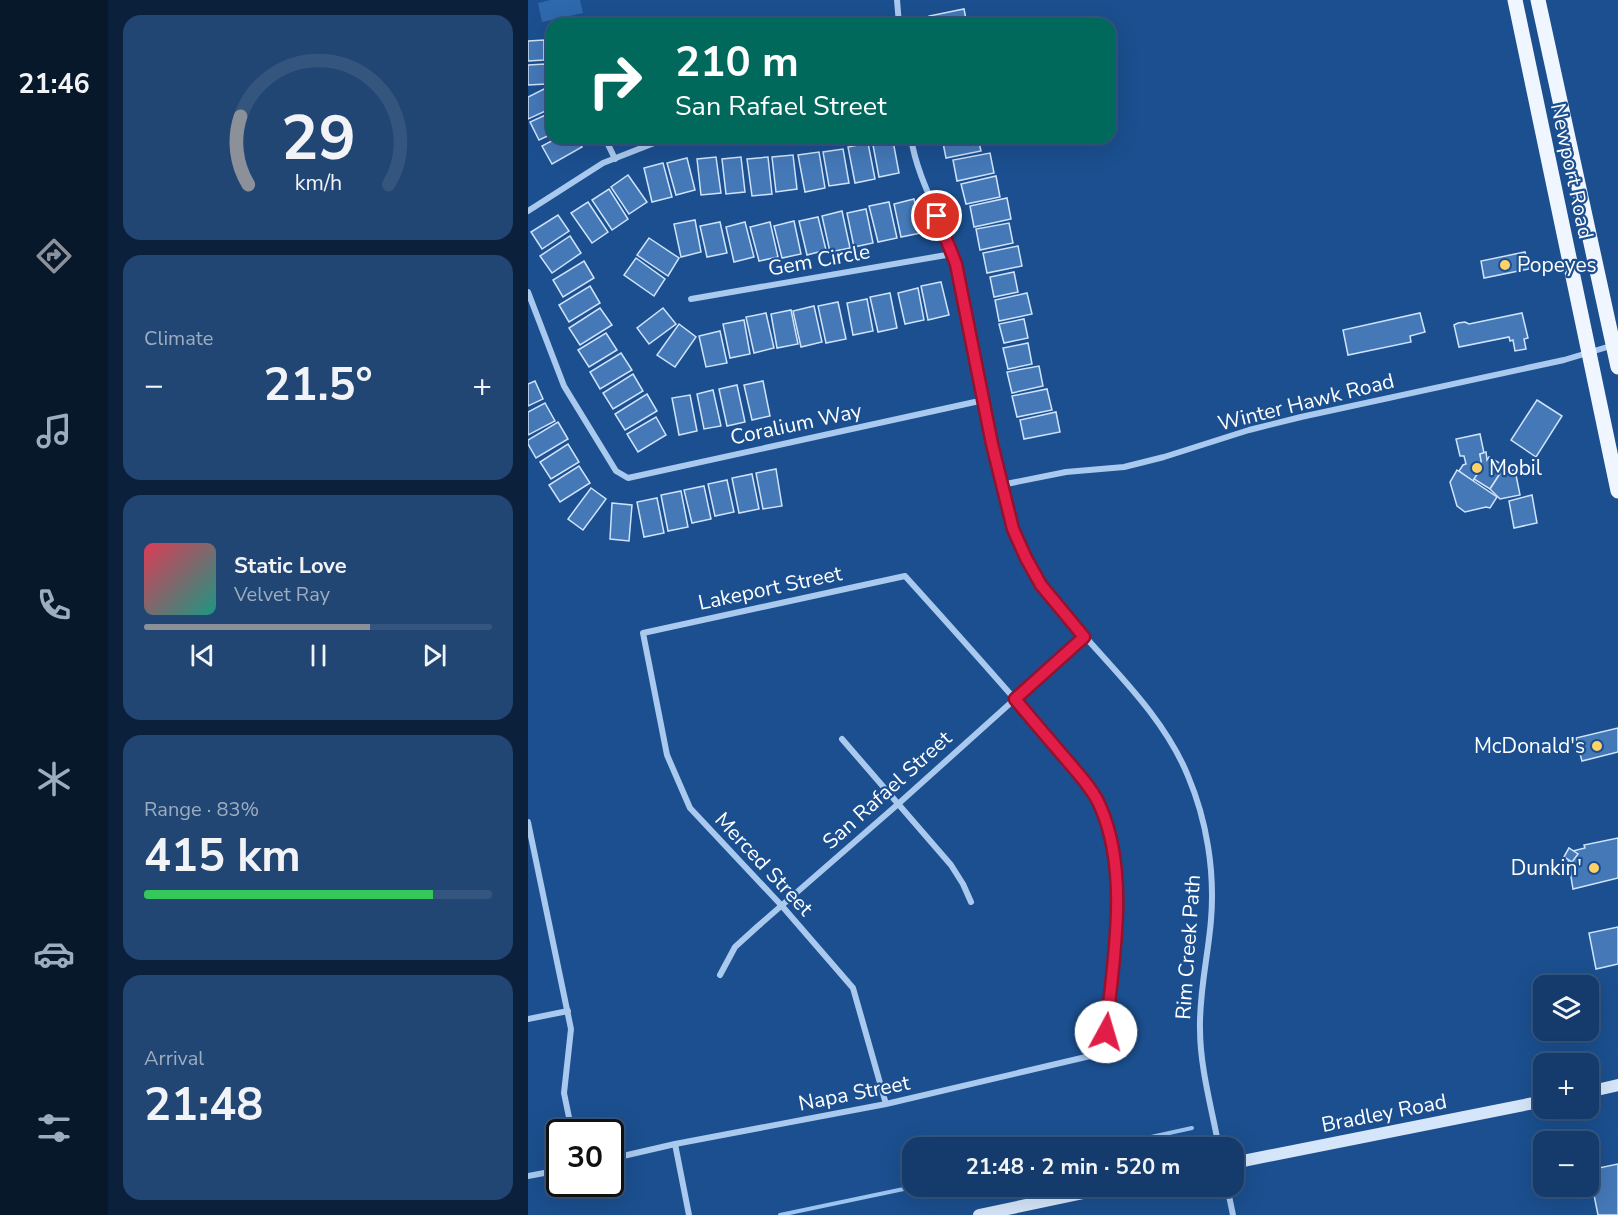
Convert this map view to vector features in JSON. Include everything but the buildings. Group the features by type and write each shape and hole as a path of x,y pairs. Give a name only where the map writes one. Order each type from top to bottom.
{"main road":[{"name":"Newport Road","path":"1515,0 1618,491"},
{"name":"Newport Road","path":"1538,0 1616,345 1618,367"}],"street":[{"path":"897,0 898,18"},
{"path":"608,144 615,159"},
{"path":"528,211 603,163 652,144"},
{"name":"Rim Creek Path","path":"912,144 915,159 952,254 1001,485 1013,529 1041,585 1126,683 1167,735 1188,776 1202,820 1211,871 1212,896 1200,1008 1201,1052 1217,1137"},
{"name":"Gem Circle","path":"691,299 952,254"},
{"name":"Coralium Way","path":"528,292 564,386 616,471 628,478 984,400"},
{"name":"Winter Hawk Road","path":"1001,485 1066,472 1124,467 1301,417 1588,354 1616,345"},
{"name":"Lakeport Street","path":"643,633 905,576 1015,699"},
{"name":"Merced Street","path":"643,633 667,755 690,808 782,906 853,988 886,1104"},
{"name":"San Rafael Street","path":"720,975 735,947 1084,637"},
{"name":"Napa Street","path":"624,1156 886,1104 1103,1053 1115,947 1117,879 1109,831 1100,804 1015,699"},
{"path":"842,739 951,865 971,902"},
{"path":"528,822 571,1029 564,1093 569,1119"},
{"path":"528,866 537,864"},
{"path":"528,1019 568,1011"},
{"path":"1599,1089 1618,1085"},
{"name":"Bradley Road","path":"1244,1161 1533,1103"},
{"path":"675,1144 689,1215"},
{"path":"528,1176 546,1173"},
{"path":"979,1215 1065,1197"},
{"path":"1229,1197 1233,1215"}],"shaded area":[{"path":"550,0 580,0 583,13 560,18 546,18 546,21 542,22 538,3"}],"waterway":[{"path":"1151,1137 1192,1128"},
{"path":"780,1215 902,1189"}],"place":[{"name":"Popeyes","path":"1505,265"},
{"name":"Mobil","path":"1477,468"},
{"name":"McDonald's","path":"1597,746"},
{"name":"Dunkin'","path":"1594,868"}],"route":[{"path":"937,216 956,264 992,444 1013,529 1041,585 1084,637 1015,699 1100,804 1109,831 1117,879 1115,947 1106,1032"}]}
